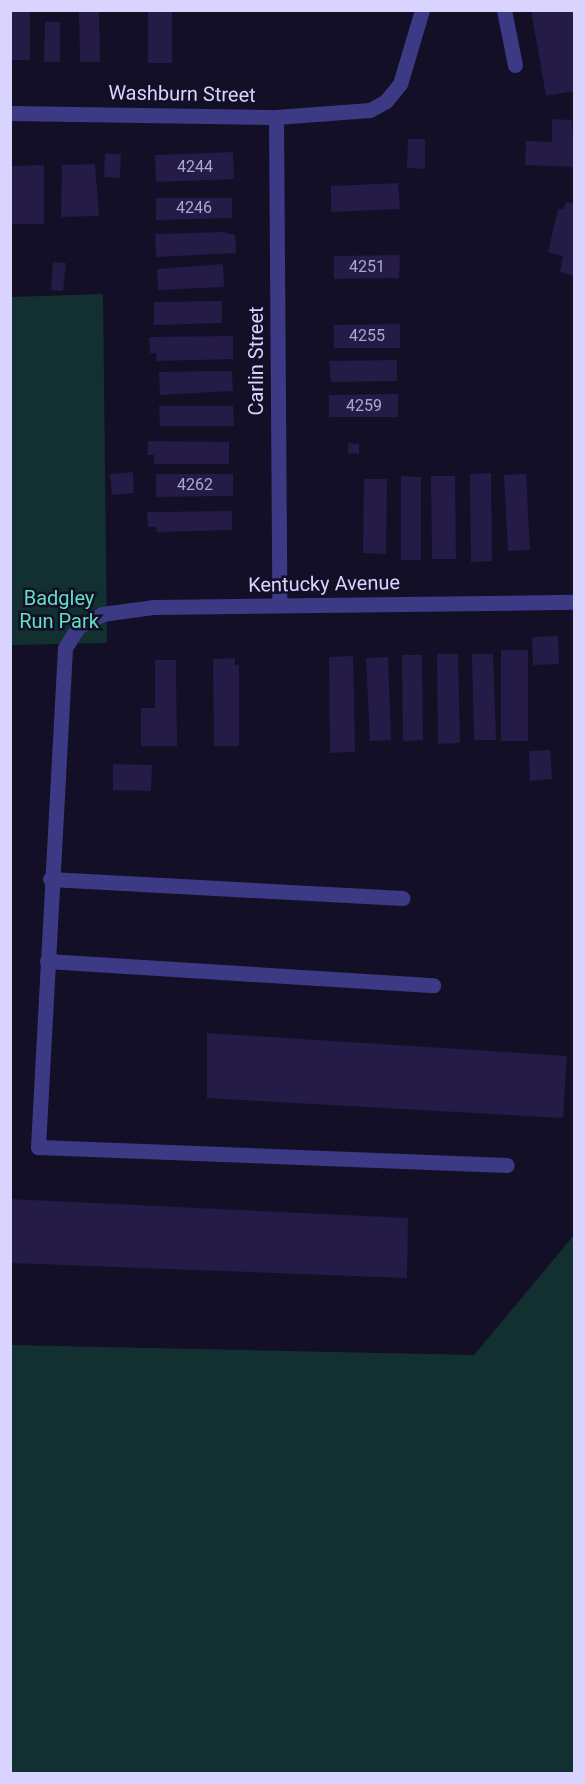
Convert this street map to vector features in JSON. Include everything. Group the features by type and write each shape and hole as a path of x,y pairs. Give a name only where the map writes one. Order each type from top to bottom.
{"street":[{"name":"Washburn Street","path":"10,113 276,117 352,114 386,101 400,84 422,10"},
{"path":"504,10 515,65"},
{"name":"Carlin Street","path":"276,117 279,605"},
{"name":"Kentucky Avenue","path":"50,879 65,648 78,627 102,614 122,609 279,605 574,602"},
{"path":"402,898 50,879 38,1147 507,1165"},
{"path":"47,961 433,985"}],"green space":[{"name":"Badgley Run Park","path":"103,294 107,643 11,645 10,297"},
{"path":"574,1235 574,1773 11,1773 11,1345 474,1355"}],"building":[{"path":"10,10 30,10 30,60 10,60"},
{"path":"79,10 99,10 100,62 80,62"},
{"path":"148,10 172,10 172,63 148,63"},
{"path":"531,10 574,10 574,91 546,96"},
{"path":"45,22 60,22 60,62 44,62"},
{"path":"552,119 572,120 574,167 525,165 526,141 552,142"},
{"path":"408,139 425,139 425,169 407,168"},
{"path":"233,152 234,179 156,182 155,155"},
{"path":"105,154 121,154 120,178 104,177"},
{"path":"95,164 99,216 61,217 62,165"},
{"path":"44,165 44,224 10,224 10,166"},
{"path":"398,183 400,209 331,212 331,186"},
{"path":"156,198 232,198 232,218 156,220"},
{"path":"566,202 574,204 574,276 560,272 563,256 548,252 558,209 563,210"},
{"path":"223,232 235,235 236,253 156,257 155,234"},
{"path":"400,255 399,278 334,279 334,256"},
{"path":"53,262 66,263 63,291 51,290"},
{"path":"223,264 224,287 158,290 157,269"},
{"path":"222,301 222,323 154,325 154,302"},
{"path":"400,324 400,348 334,348 334,325"},
{"path":"233,336 233,359 157,361 156,353 150,353 149,337"},
{"path":"397,360 397,381 331,382 329,361"},
{"path":"232,371 233,391 160,395 159,372"},
{"path":"398,394 398,417 329,417 329,395"},
{"path":"159,406 233,406 234,426 160,426"},
{"path":"148,441 229,442 229,464 154,464 154,455 147,455"},
{"path":"348,443 359,444 359,454 348,453"},
{"path":"133,472 134,493 112,495 110,474"},
{"path":"491,473 492,561 471,562 470,474"},
{"path":"156,474 233,474 233,496 156,497"},
{"path":"526,474 530,550 508,551 504,475"},
{"path":"401,476 421,477 421,560 401,560"},
{"path":"431,476 455,476 456,559 432,559"},
{"path":"364,479 387,479 386,554 363,553"},
{"path":"232,511 232,530 157,532 156,527 148,527 147,512"},
{"path":"558,636 559,664 533,665 532,637"},
{"path":"501,650 528,650 528,741 501,741"},
{"path":"437,654 458,654 460,743 438,744"},
{"path":"472,654 493,654 496,740 474,740"},
{"path":"402,655 422,655 423,740 403,741"},
{"path":"353,656 355,752 330,753 329,657"},
{"path":"388,657 391,740 370,741 366,658"},
{"path":"235,658 235,665 239,665 239,746 214,746 213,659"},
{"path":"155,660 176,660 177,746 141,746 141,708 155,708"},
{"path":"550,750 552,779 530,781 529,751"},
{"path":"113,764 152,765 151,791 113,790"},
{"path":"207,1033 567,1056 563,1118 207,1098"},
{"path":"10,1199 408,1218 407,1278 10,1263"}]}
